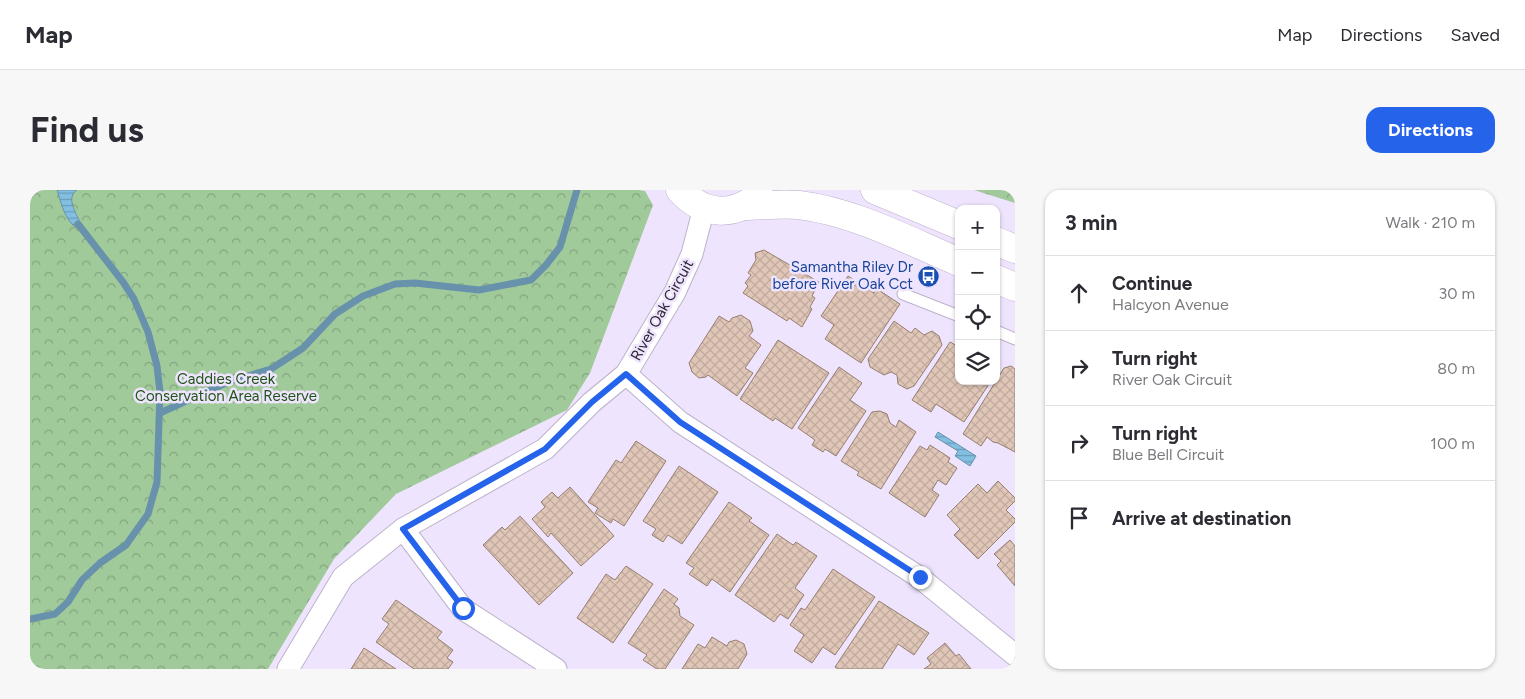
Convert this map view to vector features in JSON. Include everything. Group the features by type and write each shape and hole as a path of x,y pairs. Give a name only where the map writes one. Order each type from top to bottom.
{"main road":[{"path":"680,190 689,200 704,208 718,211 731,210 754,198 839,213 858,219 955,260"},
{"path":"875,190 955,223"},
{"path":"1000,243 1015,249"},
{"path":"1000,280 1015,287"}],"street":[{"name":"River Oak Circuit","path":"288,669 343,577 403,529 545,449 592,402 626,374 675,292 692,254 704,208"},
{"path":"626,374 680,422 920,577 1015,655"},
{"path":"403,529 463,608 556,669"}],"lane":[{"path":"903,294 955,314"},
{"path":"1000,333 1015,339"}],"green space":[{"name":"Caddies Creek Conservation Area Reserve","path":"30,190 639,190 645,191 653,205 590,373 567,410 396,494 334,559 268,669 30,669"},
{"path":"974,190 1015,190 1015,203"}],"water":[{"path":"57,190 77,190 73,194 72,204 84,232 73,225 67,217"},
{"path":"938,432 976,456 970,466 955,456 958,451 935,437"}],"building":[{"path":"764,250 819,282 812,296 815,298 810,307 812,309 802,327 789,318 787,321 743,293 748,286 745,283 751,275 748,273 756,260 755,253"},
{"path":"848,276 874,293 877,289 900,304 861,363 825,339 834,325 821,316"},
{"path":"741,315 750,321 753,331 749,336 761,345 745,368 753,373 737,396 708,375 699,378 692,372 689,363 719,316 729,322 732,318"},
{"path":"894,321 911,333 915,328 924,335 932,331 939,336 942,345 914,386 907,389 898,384 897,375 891,372 884,375 870,367 868,359"},
{"path":"778,340 829,373 792,429 775,418 773,421 740,399"},
{"path":"950,342 955,345 955,385 988,385 964,422 936,404 931,412 912,400"},
{"path":"1011,366 1015,369 1015,452 993,442 987,437 981,446 963,434 993,385 1000,385 1000,374 1004,368"},
{"path":"839,367 862,383 850,400 866,411 836,456 825,449 823,452 812,445 815,440 798,428"},
{"path":"880,411 887,414 890,423 896,427 899,420 916,432 881,489 857,475 859,472 841,461 872,412"},
{"path":"636,441 666,461 624,526 613,519 611,523 595,513 598,508 588,502 616,460 621,463"},
{"path":"930,445 950,458 948,462 957,468 946,485 938,480 932,490 939,495 925,517 889,493 920,446 927,450"},
{"path":"679,466 718,492 682,544 668,535 663,542 652,535 656,529 643,521"},
{"path":"998,481 1015,498 1015,501 1006,510 1015,519 1015,522 978,559 954,535 960,529 947,515 978,484 987,493"},
{"path":"570,487 614,536 581,566 551,533 548,537 532,519 545,507 541,502 552,492 558,498"},
{"path":"729,502 752,518 749,521 769,535 730,592 712,579 707,586 689,574 694,568 686,563"},
{"path":"520,516 573,573 539,605 483,545 502,527 505,530"},
{"path":"777,534 793,545 796,542 817,556 795,588 804,595 788,619 780,614 774,622 735,595"},
{"path":"1010,540 1015,546 1015,586 997,565 1001,561 994,554"},
{"path":"626,566 653,584 613,643 577,618 606,574 615,580"},
{"path":"833,569 875,597 835,655 823,647 812,663 794,651 804,635 790,625 801,608 805,610"},
{"path":"664,589 678,599 674,604 679,608 680,616 694,625 665,669 657,669 643,660 647,655 628,643"},
{"path":"396,600 442,632 437,638 453,650 447,658 453,662 448,669 414,669 376,642 389,624 382,619"},
{"path":"879,601 929,633 914,655 898,644 882,669 838,669 835,667"},
{"path":"712,637 727,646 729,642 736,640 744,644 747,654 738,669 682,669 698,644 705,648"},
{"path":"945,643 956,656 959,654 971,669 924,669 931,664 927,658"},
{"path":"364,648 396,669 351,669"}],"waterway":[{"path":"160,413 228,382 271,369 303,348 335,314 363,296 395,284 415,283 479,290 531,280 560,247 577,190"},
{"path":"30,619 55,614 68,602 82,580 100,563 126,545 148,514 157,482 160,392 157,366 148,332 134,299 123,282 78,224"}],"place":[{"name":"Samantha Riley Dr before River Oak Cct","path":"929,276"}],"route":[{"path":"463,608 403,529 545,449 592,402 626,374 680,422 920,577"}]}
